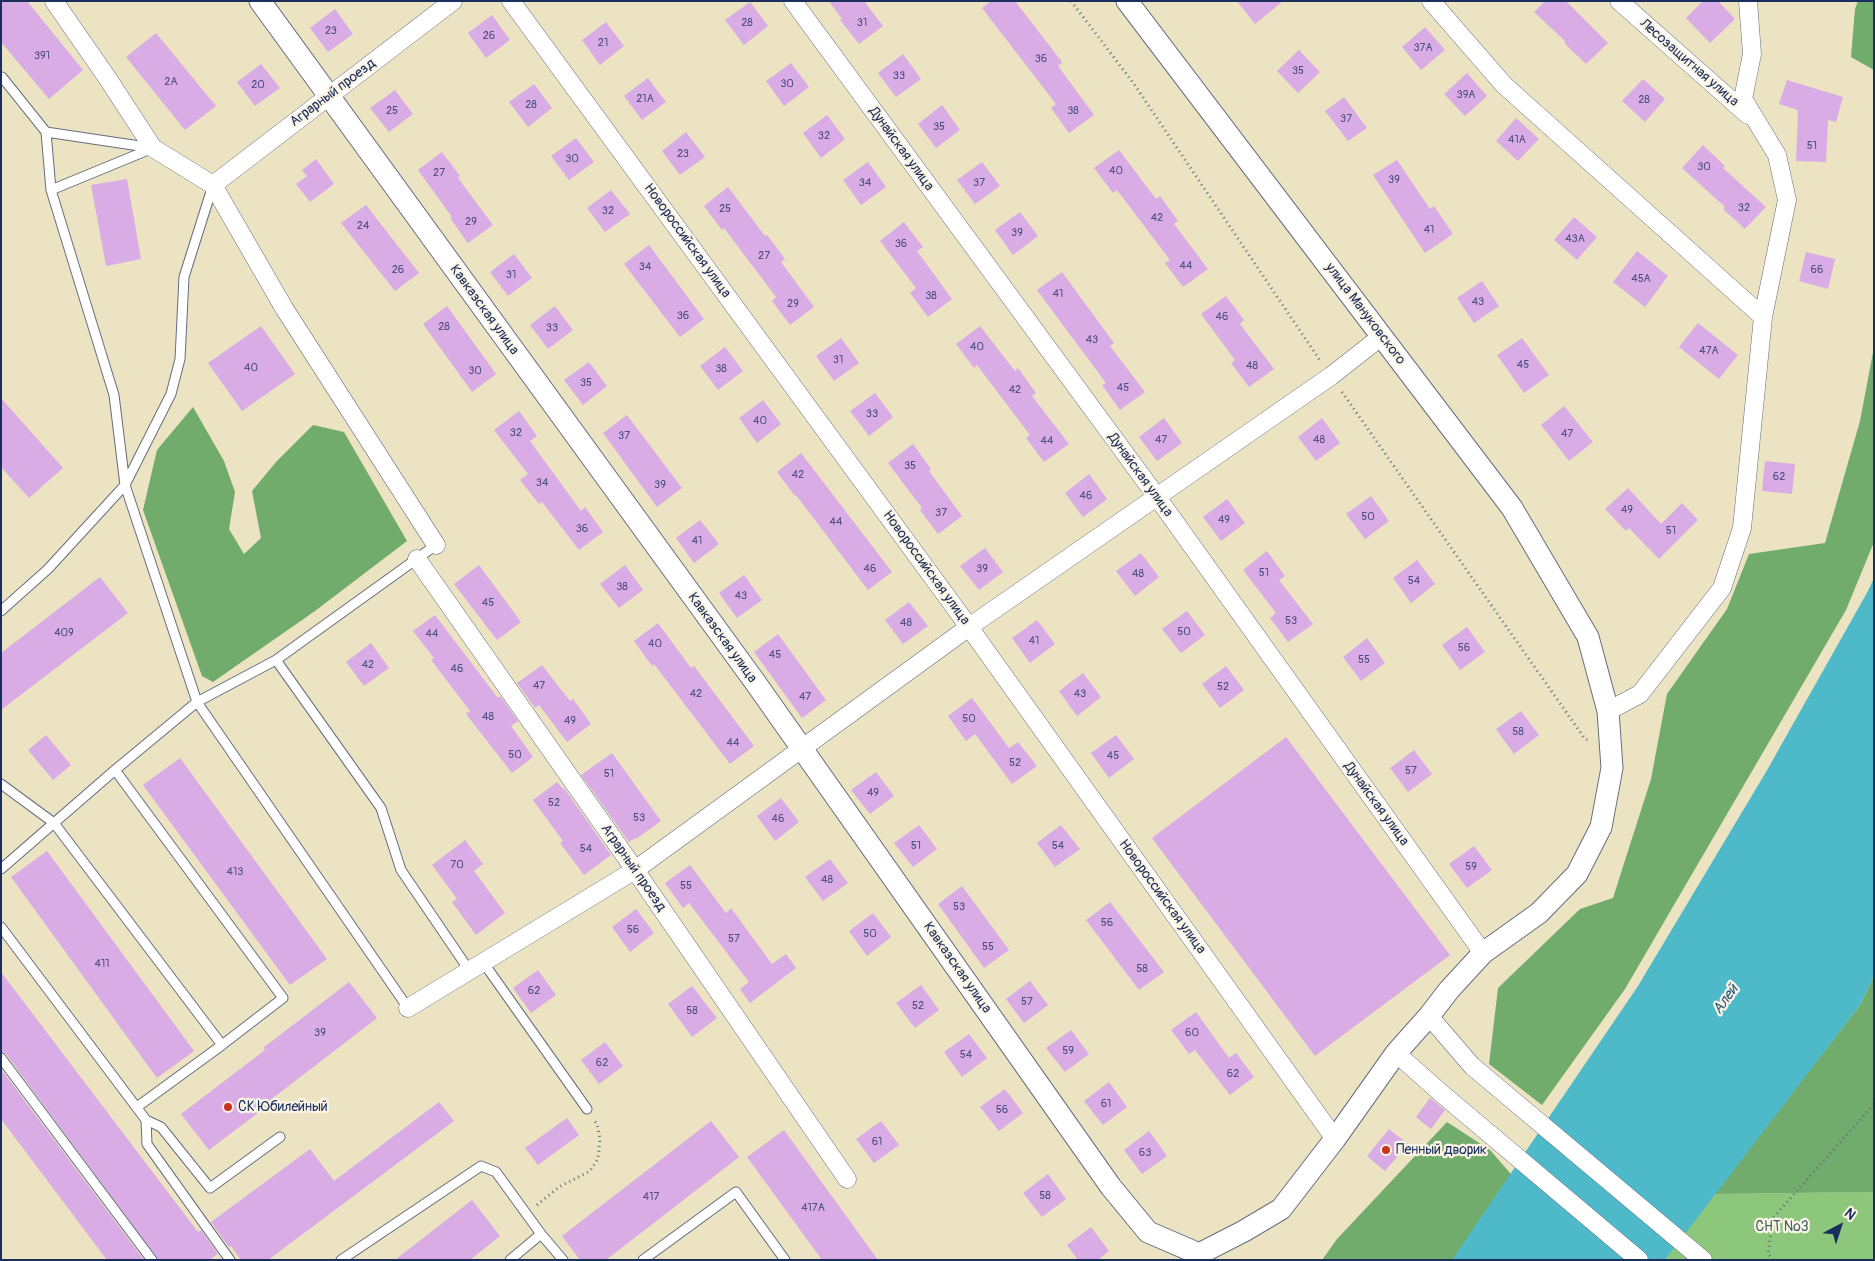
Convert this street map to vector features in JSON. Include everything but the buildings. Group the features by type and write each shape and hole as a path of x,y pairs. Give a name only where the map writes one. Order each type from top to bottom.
{"street":[{"path":"54,1 153,148 213,185 284,308 436,545"},
{"name":"Кавказская улица","path":"260,1 802,749 1117,1194 1148,1232 1196,1257"},
{"name":"Аграрный проезд","path":"213,185 453,1"},
{"name":"Новороссийская улица","path":"511,1 969,627 1335,1139"},
{"name":"Дунайская улица","path":"792,1 1157,497 1483,953"},
{"name":"улица Мануковского","path":"1127,1 1512,508 1588,637 1608,711 1612,768 1601,827 1577,874 1539,913 1483,953 1449,990 1396,1053 1335,1139 1281,1209 1244,1232 1196,1257"},
{"path":"1431,1 1504,85 1763,318"},
{"name":"Лесозащитная улица","path":"1619,1 1758,124"},
{"path":"1608,711 1640,694 1722,588 1742,528 1763,318 1787,200 1777,155 1743,99 1752,54 1748,1"},
{"path":"408,1008 635,870 969,627 1331,376 1382,336"},
{"name":"Аграрный проезд","path":"416,559 635,870 847,1179"},
{"path":"1429,1016 1472,1066 1703,1260"},
{"path":"1396,1053 1639,1260"}],"lane":[{"path":"2,77 46,132 51,190 114,396 125,485 197,702 408,1008"},
{"path":"46,132 153,148"},
{"path":"51,190 153,148"},
{"path":"1,611 48,569 125,485 171,394 180,359 184,277 213,185"},
{"path":"1,869 197,702 276,660 436,545"},
{"path":"276,660 381,808 401,870 587,1109"},
{"path":"115,770 283,998 137,1107"},
{"path":"1,784 54,823 222,1045"},
{"path":"1,926 146,1120 161,1127 210,1188 280,1137"},
{"path":"1,1058 152,1260"},
{"path":"146,1120 146,1144 230,1260"},
{"path":"342,1260 481,1166 496,1172 541,1234 563,1260"},
{"path":"643,1260 736,1192 785,1260"},
{"path":"510,1260 541,1234"}],"path":[{"path":"1773,1260 1768,1254 1773,1218 1874,1104"},
{"path":"526,1214 559,1187 590,1171 598,1159 600,1140 597,1124 587,1109"}],"green space":[{"path":"1858,1 1874,1 1874,70 1851,57 1855,9"},
{"path":"1874,347 1874,542 1846,610 1625,989 1542,1105 1489,1064 1498,988 1580,909 1613,898 1651,779 1667,694 1727,609 1749,554 1825,543 1860,421"},
{"path":"193,407 224,461 235,492 229,529 244,554 261,538 252,491 276,462 313,425 344,432 407,541 315,611 213,682 202,676 143,510 157,450"},
{"path":"1874,976 1874,1192 1714,1194 1860,1005"},
{"path":"1447,1122 1490,1150 1524,1189 1472,1260 1322,1260 1337,1239"},
{"name":"СНТ №3","path":"1874,1192 1874,1260 1665,1260 1714,1194"}],"water":[{"name":"Алей","path":"1874,578 1874,976 1860,1005 1665,1260 1452,1260 1638,986 1766,772"}],"place":[{"name":"СК Юбилейный","path":"228,1107"},
{"name":"Пенный дворик","path":"1386,1150"}]}
